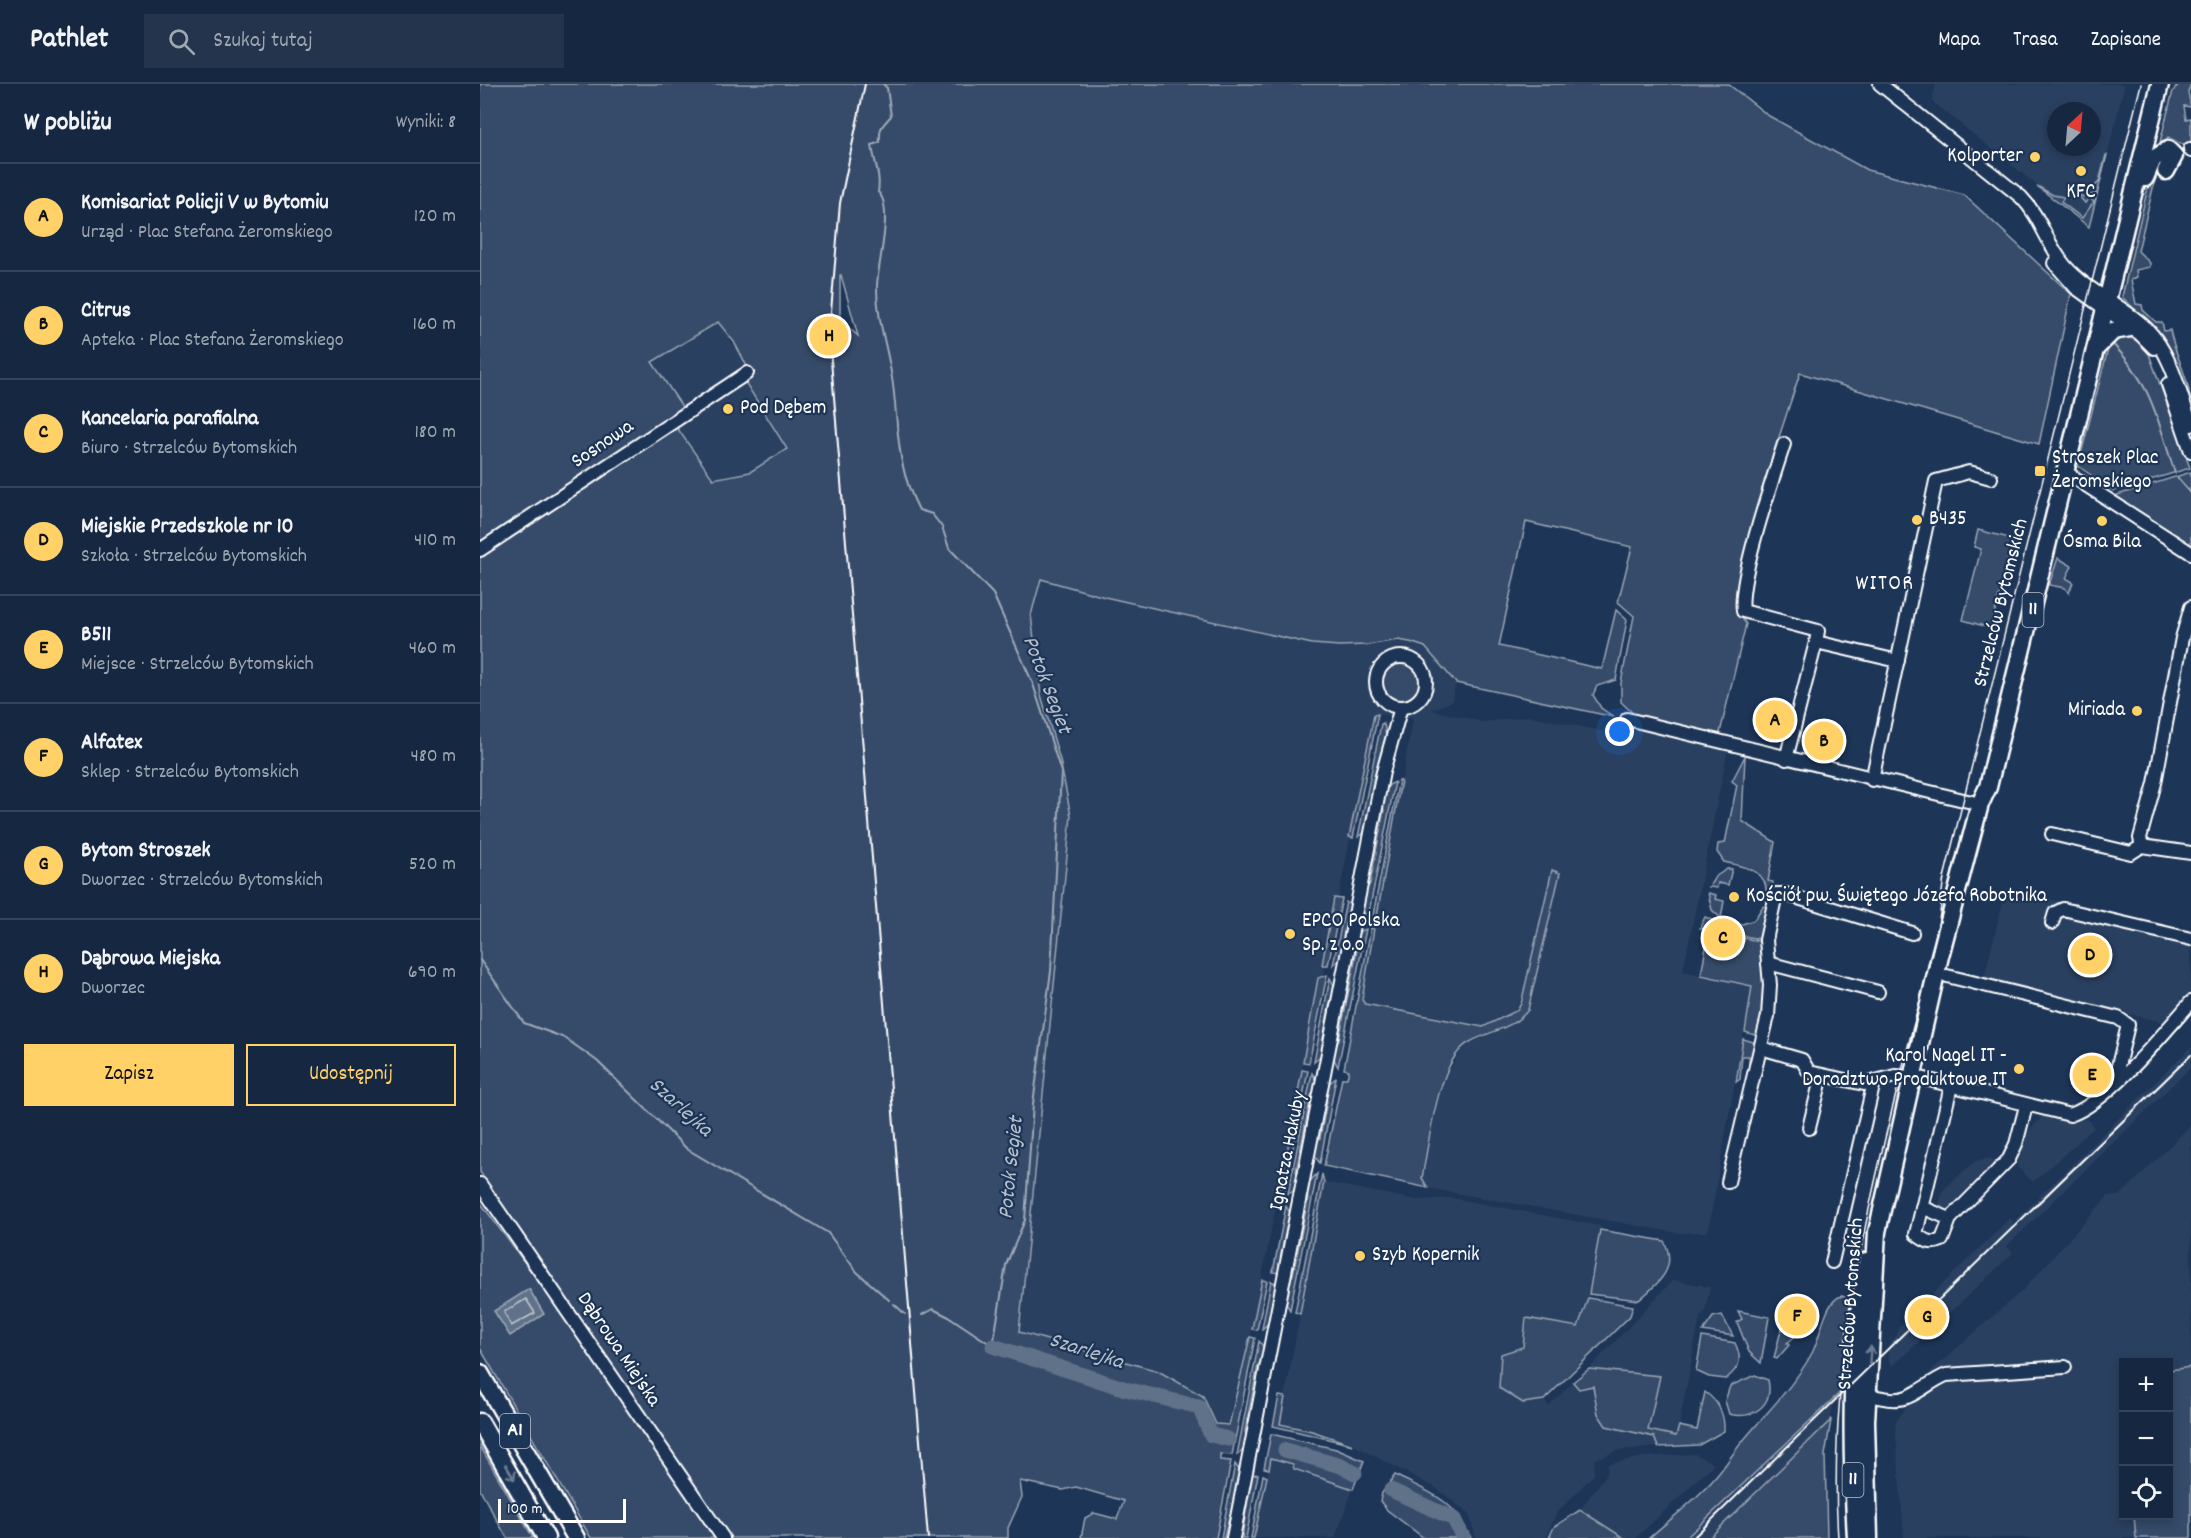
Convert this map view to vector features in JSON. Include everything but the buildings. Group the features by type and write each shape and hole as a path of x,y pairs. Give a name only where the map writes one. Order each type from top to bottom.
{"highway":[{"name":"11","path":"2105,304 2129,217 2160,84"},
{"path":"2129,217 2139,203 2150,162 2160,153 2168,150 2174,156 2166,171"},
{"name":"Strzelców Bytomskich","path":"1869,1538 1865,1461 1877,1232 1911,1077 1980,804 1987,793 2078,430 2078,414 2105,304"},
{"path":"2094,351 2109,334 2130,328"},
{"name":"Strzelców Bytomskich","path":"1980,804 1976,790 2002,698 2070,428 2078,414"},
{"name":"11","path":"1856,1538 1852,1422 1855,1354 1866,1265 1877,1232"},
{"name":"A1","path":"480,1373 576,1538"},
{"name":"A1","path":"480,1422 546,1538"}],"street":[{"path":"1880,84 2021,197 2035,214 2050,247 2054,263 2064,277 2105,304 2139,321 2157,340 2191,425"},
{"path":"2105,304 2130,328 2149,342 2156,351 2191,451"},
{"name":"Sosnowa","path":"480,550 747,373"},
{"path":"1784,444 1760,524 1742,604 1743,611 1818,631 1786,759"},
{"path":"1872,780 1936,481 1969,472 1991,478"},
{"path":"2067,473 2191,553"},
{"path":"2142,846 2140,838 2155,783 2169,695 2191,607"},
{"path":"1816,642 1898,661"},
{"path":"1408,658 1420,666 1426,684 1419,700 1401,707 1388,703 1378,693 1377,674 1389,660 1408,658"},
{"name":"Ignatza Hakuby","path":"1383,772 1389,715 1388,703"},
{"name":"Ignatza Hakuby","path":"1233,1538 1383,772 1401,707"},
{"path":"1627,719 1872,780 1980,804"},
{"path":"2052,834 2131,853 2142,846 2191,853"},
{"path":"1728,1182 1768,1016 1770,985 1766,940 1776,894 1785,894 1912,933"},
{"path":"2052,923 2055,913 2063,909 2191,939"},
{"path":"1768,963 1878,992"},
{"path":"1947,976 2118,1018 2128,1025 2118,1066 2120,1078"},
{"path":"1761,1048 1802,1060 1809,1072 1822,1075 1864,1084 1895,1076 1911,1077 2070,1115 2083,1111 2120,1078 2191,1002"},
{"path":"1809,1128 1822,1075"},
{"name":"Strzelców Bytomskich","path":"1832,1262 1874,1082"},
{"path":"1951,1086 1916,1234 1925,1241 1935,1244 1942,1240 1950,1219 2004,1168 2016,1144 2026,1106"},
{"name":"Dąbrowa Miejska","path":"480,1184 723,1538"},
{"path":"1922,1207 1950,1219"},
{"path":"1867,1395 1892,1399 1907,1397 1928,1382 1946,1375 2065,1367"}],"shaded area":[{"path":"480,84 1728,84 1769,116 1867,170 1964,195 2071,294 2039,444 1800,373 1763,486 1744,563 1740,615 1746,624 1719,737 1637,717 1621,702 1621,683 1634,616 1618,602 1632,547 1526,522 1499,646 1602,669 1616,610 1627,620 1616,680 1597,686 1593,695 1601,708 1614,717 1456,683 1425,647 1410,642 1398,640 1367,645 1339,646 1312,644 1105,597 1041,579 1031,615 1041,695 1060,760 1071,816 1019,1332 1158,1371 1203,1396 1216,1424 1229,1425 1250,1337 1255,1338 1232,1455 1220,1454 1220,1460 1231,1461 1216,1538 1081,1538 1085,1518 1094,1513 1117,1519 1124,1501 1076,1487 1063,1490 1020,1481 1022,1497 1008,1528 1008,1538 724,1538 480,1172 480,553 675,425 713,479 750,472 787,449 745,382 750,372 734,342 718,322 652,362 683,408 672,420 480,546","holes":["841,275 858,336 840,320"]},
{"path":"1936,84 2125,84 2089,227 1932,101"},
{"path":"2179,84 2191,84 2188,92 2191,107 2184,106 2186,119 2191,118 2191,143 2181,144 2168,137 2164,145 2159,146 2173,91"},
{"path":"2107,155 2089,227 2037,186 2053,195 2064,197 2061,202 2082,218 2094,202 2089,198 2085,203 2077,194 2084,197 2097,193 2098,190 2093,188 2099,182"},
{"path":"2162,162 2154,184 2138,251 2150,263 2150,267 2136,270 2137,277 2131,280 2136,304 2142,305 2143,310 2156,322 2162,322 2164,331 2170,330 2186,378 2191,408 2174,358 2162,335 2122,297 2151,174"},
{"path":"719,322 750,372 745,383 788,450 750,472 713,479 675,425 652,362"},
{"path":"2127,336 2139,342 2149,354 2190,468 2114,491 2078,466 2109,345 2115,337"},
{"path":"2191,472 2191,548 2114,496"},
{"path":"1978,530 2013,539 1991,628 1963,620 1981,549 1974,547"},
{"path":"2058,558 2072,566 2066,578 2073,582 2069,593 2065,588 2049,585"},
{"path":"1041,579 1105,597 1312,644 1367,645 1398,640 1425,647 1456,683 1452,701 1432,710 1483,722 1531,716 1621,735 1623,725 1728,749 1683,971 1752,986 1708,1232 1678,1233 1428,1188 1422,1178 1439,1088 1465,1044 1521,1020 1530,1006 1544,937 1516,1011 1483,1027 1365,1004 1362,1001 1413,719 1378,714 1374,715 1252,1329 1229,1425 1216,1424 1203,1396 1019,1332 1071,816 1060,760 1041,695 1031,615"},
{"path":"1401,662 1415,668 1421,682 1415,696 1401,702 1387,696 1381,682 1387,668"},
{"path":"1378,714 1353,838 1349,837 1374,715"},
{"path":"1383,723 1385,742 1372,783 1368,822 1363,834 1358,837 1381,724"},
{"path":"1745,756 1742,821 1775,842 1768,881 1773,882 1770,899 1765,898 1766,889 1760,876 1747,868 1724,862 1717,852 1718,844 1725,843 1737,785 1732,781"},
{"path":"1399,780 1401,781 1376,922 1372,920"},
{"path":"1395,782 1368,917 1362,909 1365,891 1370,884 1384,810 1382,802 1387,786"},
{"path":"1727,869 1732,869 1728,885 1718,883 1717,888 1709,887 1715,877"},
{"path":"1552,870 1560,873 1528,1010 1508,1026 1468,1043 1457,1053 1449,1067 1431,1125 1422,1178 1428,1188 1324,1166 1342,1078 1347,1078 1349,1070 1344,1069 1371,928 1374,929 1362,1000 1365,1004 1483,1027 1516,1011 1521,1004"},
{"path":"2006,889 2191,932 2191,996 2166,1023 1984,978"},
{"path":"1708,893 1716,895 1715,899 1724,901 1721,918 1712,910"},
{"path":"1334,898 1342,899 1328,965 1322,965"},
{"path":"1346,902 1350,905 1350,918 1345,924 1342,957 1333,965"},
{"path":"1763,906 1768,907 1759,939 1735,934 1736,926 1754,920"},
{"path":"1705,917 1720,923 1718,934 1700,928"},
{"path":"1366,929 1338,1067 1332,1055 1339,1040 1357,950 1355,941 1360,931"},
{"path":"1745,938 1761,942 1765,999 1758,1036 1745,1032 1752,986 1701,975 1706,947 1713,948 1713,953 1735,956 1739,953"},
{"path":"1327,975 1309,1063 1303,1062 1318,978"},
{"path":"1330,978 1336,989 1330,1002 1323,1039 1323,1053 1314,1062"},
{"path":"1743,1039 1757,1043 1754,1059 1749,1064 1749,1056 1742,1056 1740,1079 1736,1082"},
{"path":"2191,1047 2191,1067 2007,1246 2013,1253 1893,1366 1889,1361 1888,1345 1897,1335 1899,1327 2010,1218 2014,1222"},
{"path":"1302,1070 1308,1071 1284,1195 1279,1195"},
{"path":"1312,1073 1316,1085 1311,1096 1296,1171 1299,1180 1294,1191 1288,1194"},
{"path":"1336,1078 1320,1163 1315,1157 1315,1145 1320,1138 1327,1101 1325,1094 1327,1085"},
{"path":"2045,1114 2088,1120 2094,1128 2033,1182 2017,1167 2024,1136"},
{"path":"2191,1125 2191,1367 2173,1369 2173,1358 2119,1358 2119,1520 2134,1520 2136,1538 1904,1538 1895,1423 1931,1371 2024,1289 2108,1196 2120,1196"},
{"path":"1991,1158 2002,1168 1951,1217 1938,1210 1942,1191 1975,1161"},
{"path":"1317,1174 1290,1310 1285,1301 1288,1282 1293,1275 1308,1200 1307,1184"},
{"path":"1322,1174 1324,1182 1300,1314 1295,1312"},
{"path":"1324,1182 1417,1200 1452,1198 1601,1226 1589,1294 1578,1327 1522,1403 1544,1400 1549,1406 1573,1382 1579,1389 1593,1386 1598,1414 1606,1426 1654,1437 1658,1447 1620,1450 1595,1459 1594,1474 1556,1514 1546,1538 1476,1538 1469,1514 1436,1488 1353,1445 1312,1431 1280,1424"},
{"path":"480,1202 564,1316 715,1538 591,1538 480,1348"},
{"path":"1286,1206 1291,1215 1279,1273 1273,1272"},
{"path":"1600,1230 1664,1241 1668,1251 1668,1267 1659,1281 1639,1300 1589,1294"},
{"path":"1262,1280 1267,1281 1257,1330 1252,1329"},
{"path":"1673,1280 1710,1287 1705,1312 1700,1317 1677,1436 1647,1430 1659,1376 1589,1369"},
{"path":"1271,1281 1277,1284 1270,1322 1262,1329"},
{"path":"1842,1296 1855,1302 1850,1383 1686,1538 1649,1538 1707,1487 1790,1386 1812,1353 1831,1304"},
{"path":"1588,1298 1633,1306 1630,1316 1544,1400 1523,1403 1499,1388 1501,1354 1523,1347 1526,1318 1578,1327"},
{"path":"1738,1311 1769,1317 1761,1363 1749,1352 1737,1322 1742,1319"},
{"path":"1722,1315 1733,1336 1703,1331 1713,1317"},
{"path":"1793,1324 1798,1334 1787,1343 1789,1345 1777,1359 1774,1358 1781,1330"},
{"path":"1702,1337 1735,1343 1739,1363 1726,1379 1709,1377 1696,1371"},
{"path":"1259,1341 1264,1353 1258,1365 1245,1431 1246,1445 1237,1455"},
{"path":"2191,1367 2191,1538 2136,1538 2134,1520 2173,1520 2173,1369"},
{"path":"1589,1369 1660,1376 1648,1430 1676,1436 1679,1426 1697,1430 1705,1392 1720,1409 1724,1431 1699,1445 1658,1447 1654,1437 1606,1426 1598,1414 1593,1386 1579,1389 1573,1382"},
{"path":"1755,1375 1768,1380 1768,1397 1764,1404 1753,1413 1746,1415 1729,1414 1725,1401 1730,1386"},
{"path":"1279,1396 1285,1397 1280,1424 1312,1431 1353,1445 1273,1426"},
{"path":"1834,1396 1831,1420 1709,1538 1686,1538"},
{"path":"1831,1420 1825,1455 1827,1538 1709,1538"},
{"path":"1271,1434 1336,1449 1364,1461 1353,1489 1294,1469 1293,1464 1271,1458 1269,1469 1264,1468"},
{"path":"480,1446 533,1538 507,1538 480,1490"},
{"path":"1695,1454 1714,1464 1636,1538 1624,1538 1580,1510 1607,1473 1608,1464 1643,1457"},
{"path":"1271,1457 1294,1464 1294,1469 1353,1489 1335,1538 1254,1538"},
{"path":"1235,1464 1240,1471 1239,1480 1224,1538 1221,1538"},
{"path":"1258,1474 1246,1538 1242,1538 1251,1475"},
{"path":"1263,1475 1267,1477 1254,1538 1251,1538"},
{"path":"1395,1475 1449,1505 1471,1538 1424,1538 1387,1510 1380,1501 1382,1493"},
{"path":"1580,1510 1624,1538 1549,1538 1554,1527"}],"water":[{"path":"529,1289 544,1314 510,1336 494,1311"}],"waterway":[{"name":"Potok Segiet","path":"883,84 887,88 891,116 881,128 880,142 872,145 878,174 878,192 883,199 885,209 877,298 893,385 902,464 919,510 932,514 942,527 949,548 993,594 1033,684 1061,772 1051,971 1033,1104 1025,1220 1006,1265 993,1346 933,1309 922,1315"},
{"path":"2112,343 2137,374 2145,389 2158,419 2175,473"},
{"path":"2177,477 2191,493"},
{"name":"Szarlejka","path":"480,960 524,1023 565,1038 597,1061 687,1149 828,1233 857,1272 889,1300"},
{"name":"Szarlejka","path":"894,1304 905,1314"},
{"name":"Szarlejka","path":"993,1346 1126,1389 1199,1407 1211,1435 1228,1439"},
{"name":"Szarlejka","path":"1285,1450 1341,1466 1355,1473"},
{"name":"Szarlejka","path":"1304,1462 1308,1456"},
{"name":"Szarlejka","path":"1391,1490 1454,1519 1463,1538"}],"tram line":[{"path":"1838,1538 1836,1480 1838,1422 1850,1308 1860,1251 1885,1138 1930,960 1940,914 1944,878 2141,84"}],"railway":[{"path":"865,84 840,203 829,336 928,1538"},
{"path":"1693,1538 2191,1055"}],"place":[{"name":"Kolporter","path":"2035,157"},
{"name":"KFC","path":"2081,171"},
{"name":"Dąbrowa Miejska","path":"829,336"},
{"name":"Pod Dębem","path":"728,409"},
{"name":"Stroszek Plac Żeromskiego","path":"2040,471"},
{"name":"B435","path":"1917,520"},
{"name":"Ósma Bila","path":"2102,521"},
{"name":"Miriada","path":"2137,711"},
{"name":"Komisariat Policji V w Bytomiu","path":"1775,720"},
{"name":"Citrus","path":"1824,741"},
{"name":"Kościół pw. Świętego Józefa Robotnika","path":"1734,897"},
{"name":"EPCO Polska Sp. z o.o","path":"1290,934"},
{"name":"Kancelaria parafialna","path":"1723,938"},
{"name":"Miejskie Przedszkole nr 10","path":"2090,955"},
{"name":"Karol Nagel IT - Doradztwo Produktowe IT","path":"2019,1069"},
{"name":"B511","path":"2092,1075"},
{"name":"Szyb Kopernik","path":"1360,1256"},
{"name":"Alfatex","path":"1797,1316"},
{"name":"Bytom Stroszek","path":"1927,1317"}],"district":[{"name":"WITOR","path":"1885,584"}]}
